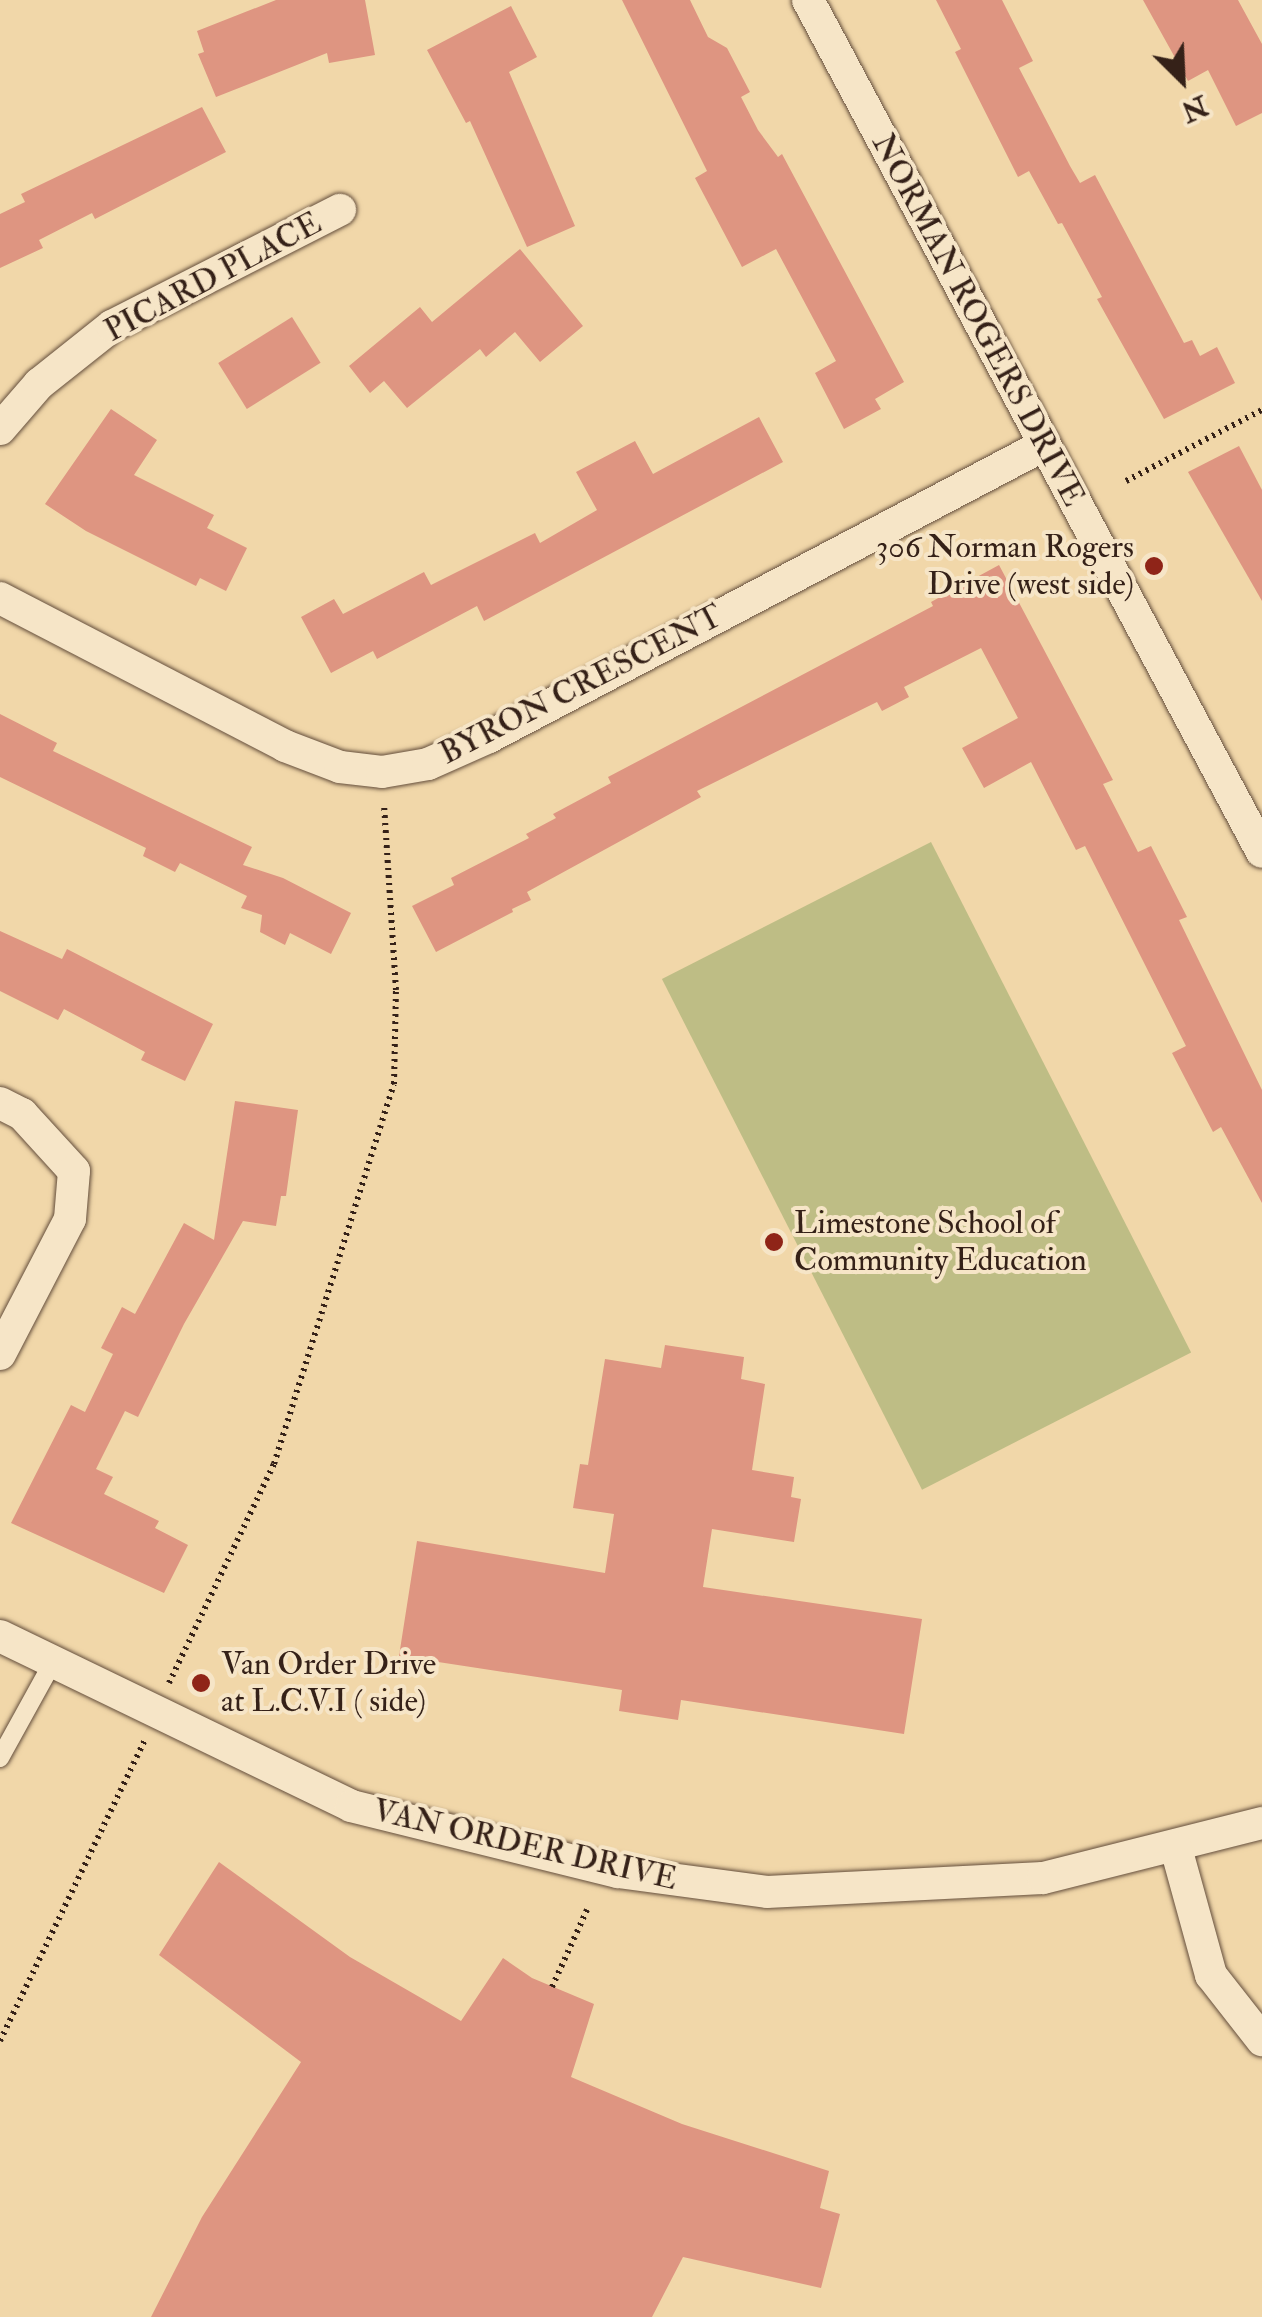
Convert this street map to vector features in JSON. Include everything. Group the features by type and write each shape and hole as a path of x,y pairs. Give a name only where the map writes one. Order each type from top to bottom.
{"street":[{"name":"NORMAN ROGERS DRIVE","path":"808,0 1262,852"},
{"name":"PICARD PLACE","path":"0,429 39,384 112,326 340,210"},
{"name":"BYRON CRESCENT","path":"0,598 285,746 340,766 382,772 428,764 489,737 1044,446"},
{"path":"0,1103 22,1114 74,1171 70,1220 0,1354"},
{"name":"VAN ORDER DRIVE","path":"0,1636 351,1806 618,1872 748,1890 1043,1878 1176,1848 1262,1822"},
{"path":"1176,1848 1211,1976 1262,2040"}],"lane":[{"path":"0,1758 53,1662"}],"path":[{"path":"1126,481 1262,410"},
{"path":"0,2041 274,1464 394,1084 396,990 382,772"},
{"path":"552,1987 587,1910"}],"shaded area":[{"path":"931,842 1191,1353 922,1490 662,979"}],"building":[{"path":"276,0 365,0 375,55 329,63 327,53 216,97 198,54 204,52 197,31"},
{"path":"622,0 690,0 708,37 727,48 750,92 741,97 758,130 778,157 782,154 904,382 875,399 881,409 844,429 815,373 836,361 776,249 742,267 695,178 707,171"},
{"path":"936,0 1002,0 1033,61 1019,68 1080,183 1095,175 1184,343 1192,340 1200,356 1217,347 1235,383 1164,419 1097,299 1102,297 1062,223 1058,224 1029,171 1018,177 955,52 961,49"},
{"path":"1143,0 1238,0 1262,44 1262,113 1236,126 1208,70 1188,81"},
{"path":"511,6 537,57 509,72 575,226 527,247 470,121 466,123 427,50"},
{"path":"202,107 226,152 95,219 92,213 39,240 43,248 0,268 0,214 25,202 21,194"},
{"path":"520,249 583,326 540,362 515,332 486,357 480,349 407,408 384,381 370,393 349,366 420,307 432,322"},
{"path":"292,317 321,363 247,409 218,363"},
{"path":"111,409 157,440 134,475 214,515 207,528 247,548 226,591 200,578 196,586 86,531 45,504"},
{"path":"759,417 783,462 484,621 477,606 377,659 373,651 331,673 301,617 334,599 343,614 424,572 431,585 535,533 540,543 597,510 576,472 635,441 653,474"},
{"path":"1239,446 1262,490 1262,601 1188,472"},
{"path":"999,565 1113,780 1103,784 1138,852 1151,846 1187,917 1179,920 1262,1090 1262,1203 1221,1127 1213,1132 1172,1053 1186,1046 1085,846 1076,850 1031,762 984,788 962,748 1018,718 981,648 904,687 909,697 882,711 877,702 697,791 701,797 527,892 531,900 512,909 513,912 436,952 412,906 454,885 451,878 529,838 526,834 556,818 553,814 611,783 608,777 933,606 931,602"},
{"path":"0,714 57,743 53,751 252,847 243,865 283,878 351,913 331,954 290,933 285,945 260,932 262,915 241,908 247,896 180,863 175,872 143,856 146,848 0,777"},
{"path":"0,931 62,959 67,949 213,1024 185,1081 141,1060 145,1052 64,1009 58,1020 0,991"},
{"path":"235,1101 298,1110 286,1196 281,1196 276,1226 243,1221 184,1324 138,1417 125,1411 96,1469 113,1477 104,1494 159,1521 155,1528 188,1545 164,1593 11,1523 71,1405 85,1412 113,1354 101,1348 122,1307 135,1314 184,1223 214,1240"},
{"path":"665,1345 744,1357 741,1379 765,1384 752,1470 794,1477 791,1497 801,1499 794,1542 712,1529 703,1587 922,1619 904,1734 681,1700 678,1720 619,1711 622,1690 399,1656 417,1541 605,1573 614,1514 573,1508 580,1464 588,1465 605,1359 661,1368"},
{"path":"219,1862 350,1957 461,2021 503,1958 532,1978 594,2004 571,2077 682,2124 829,2171 820,2208 840,2214 821,2288 683,2257 652,2317 151,2317 202,2217 301,2062 159,1955"}],"place":[{"name":"306 Norman Rogers Drive (west side)","path":"1154,566"},
{"name":"Limestone School of Community Education","path":"774,1242"},
{"name":"Van Order Drive at L.C.V.I ( side)","path":"201,1683"}]}
